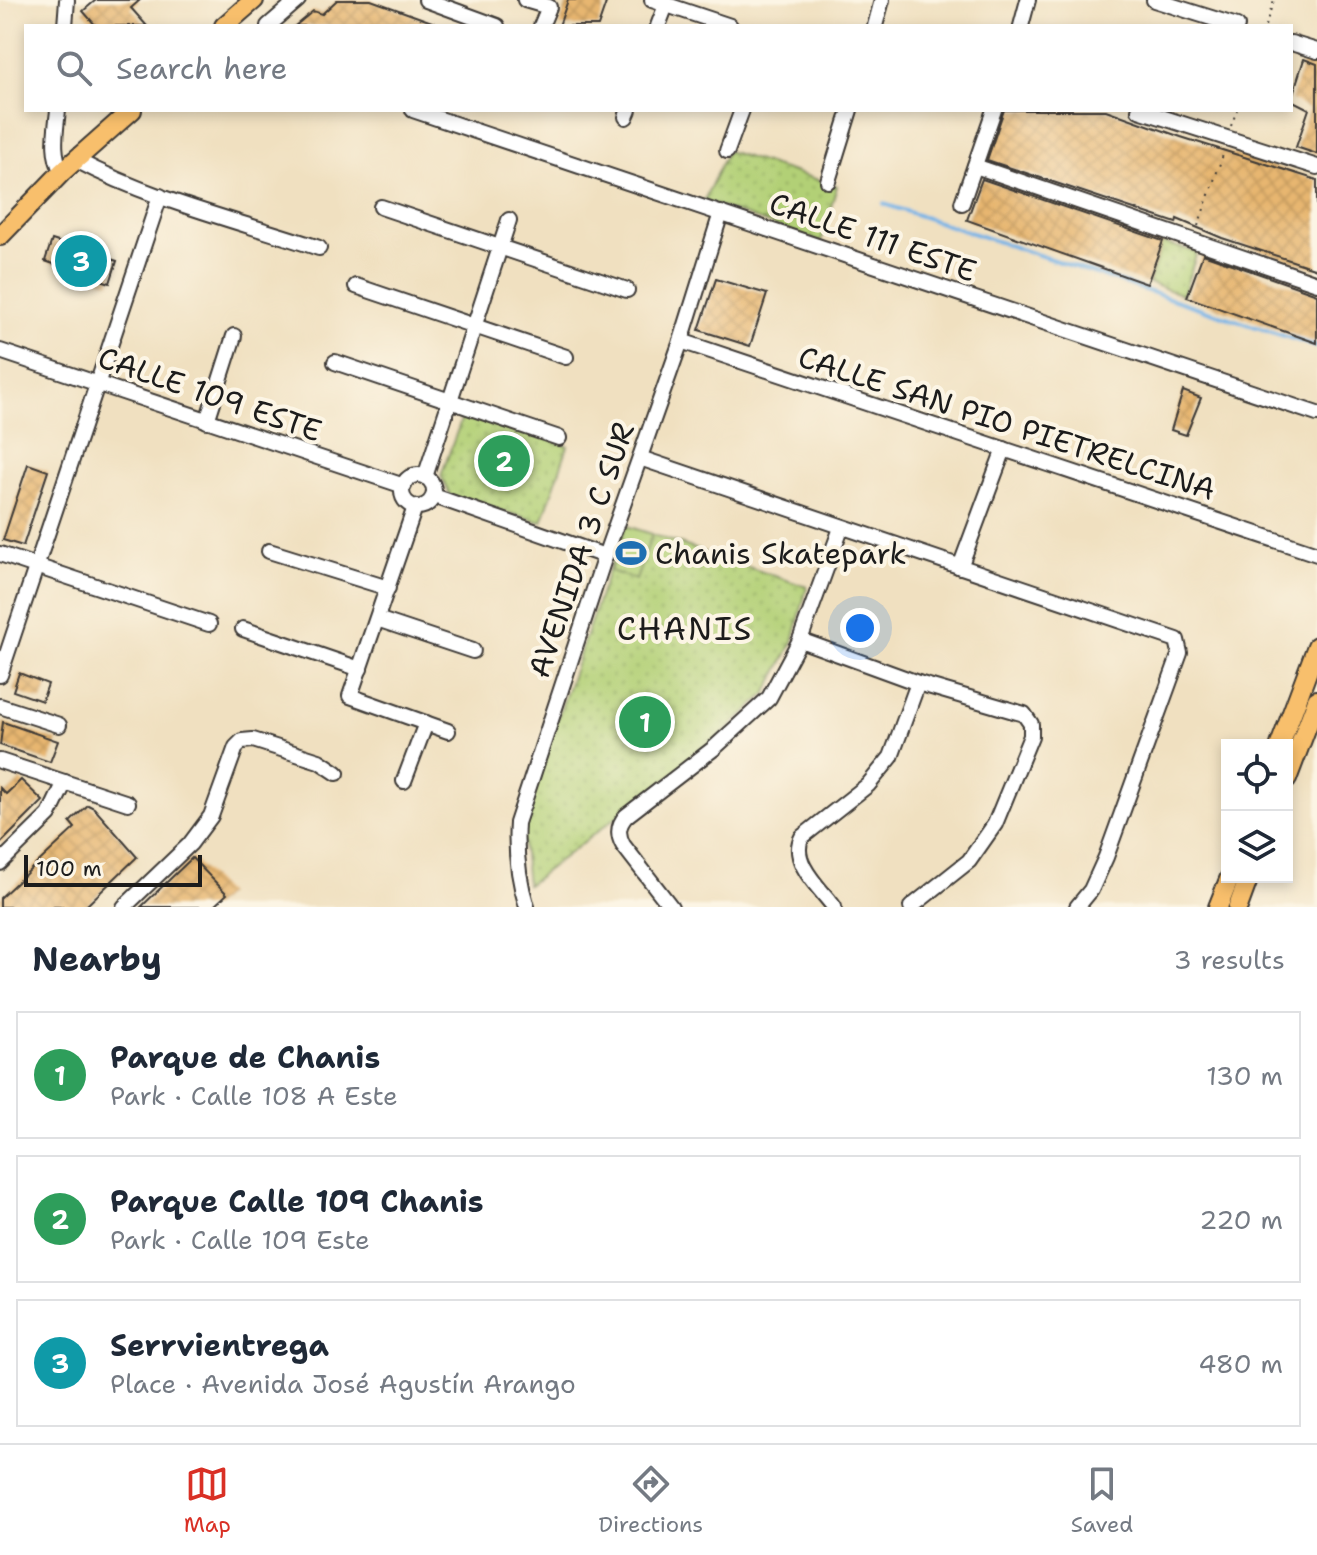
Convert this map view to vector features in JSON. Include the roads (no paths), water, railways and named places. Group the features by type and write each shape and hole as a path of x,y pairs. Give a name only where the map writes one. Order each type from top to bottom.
{"main road":[{"path":"233,22 254,0"},
{"path":"0,236 69,166 130,112"},
{"path":"1283,739 1311,678 1317,646"},
{"path":"1293,763 1317,700"},
{"path":"1218,907 1228,883"},
{"path":"1238,907 1247,883"}],"street":[{"path":"65,24 67,0"},
{"path":"426,0 492,24"},
{"path":"525,0 550,4 542,24"},
{"path":"876,24 882,0"},
{"path":"1022,24 1028,0"},
{"path":"1154,0 1231,24"},
{"path":"658,24 659,2 687,5 726,24"},
{"path":"270,24 289,3"},
{"path":"1293,44 1317,51"},
{"path":"58,112 57,164 117,180 319,248"},
{"name":"CALLE 111 ESTE","path":"419,112 1317,414"},
{"path":"727,151 741,112"},
{"path":"828,181 849,112"},
{"path":"962,203 993,112"},
{"path":"1144,112 1226,144 1317,167"},
{"path":"975,166 1317,283"},
{"path":"0,675 160,196"},
{"path":"381,207 627,290"},
{"name":"AVENIDA 3 C SUR","path":"527,907 518,877 515,848 517,823 605,556 681,341 721,213"},
{"path":"425,477 509,220"},
{"path":"356,286 566,357"},
{"path":"207,421 234,336"},
{"name":"CALLE SAN PIO PIETRELCINA","path":"681,341 1317,554"},
{"name":"CALLE 109 ESTE","path":"0,351 404,486"},
{"path":"335,362 559,438"},
{"path":"960,567 1004,449"},
{"path":"640,458 1173,637 1179,644 1180,653 1106,857 1091,890 1077,907"},
{"path":"425,477 433,485 434,496 424,506 415,507 406,501 404,486 410,478 425,477"},
{"path":"434,496 605,556"},
{"path":"415,507 350,696 448,731"},
{"path":"671,907 623,845 619,833 622,821 713,749 769,698 800,640 841,528"},
{"path":"269,551 388,588"},
{"path":"0,554 209,624"},
{"path":"377,619 473,651"},
{"path":"243,629 360,669"},
{"path":"800,640 918,683 1024,714 1032,730 995,824 969,861 911,907"},
{"path":"834,907 800,861 798,843 868,785 891,757 918,683"},
{"path":"0,706 59,725"},
{"path":"404,781 426,723"},
{"path":"124,907 190,844 211,816 236,747 242,741 253,740 319,761 337,773"},
{"path":"0,761 128,803"},
{"path":"0,863 49,815 65,782"}],"waterway":[{"path":"884,204 1317,347"}],"place":[{"name":"Serrvientrega","path":"81,261"},
{"name":"Parque Calle 109 Chanis","path":"504,461"},
{"name":"Chanis Skatepark","path":"631,553"},
{"name":"Parque de Chanis","path":"645,722"}],"district":[{"name":"CHANIS","path":"685,628"}]}
